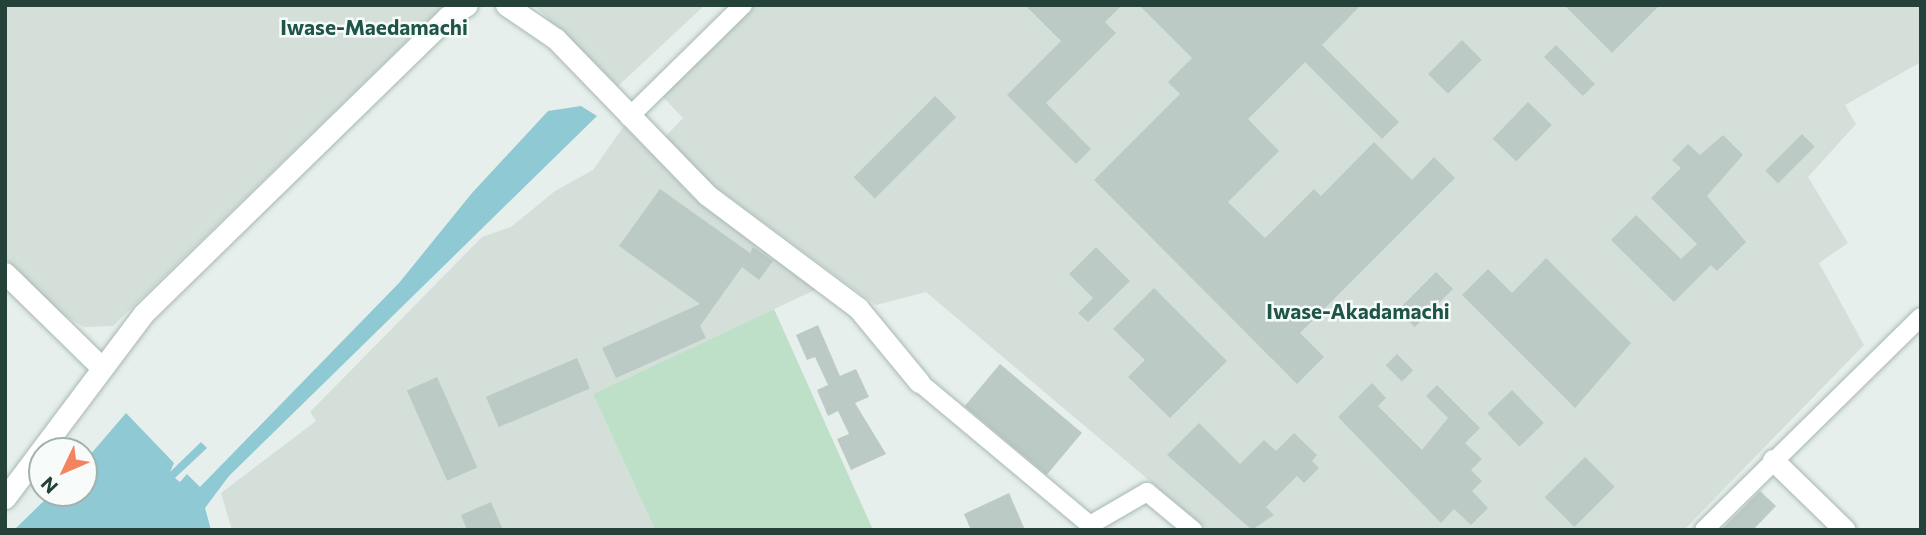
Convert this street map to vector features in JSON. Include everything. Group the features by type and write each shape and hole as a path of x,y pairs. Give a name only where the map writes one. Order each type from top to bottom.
{"street":[{"path":"5,498 100,366 162,295 447,17 467,5"},
{"path":"506,5 535,20 707,195 858,308 919,382 1090,525 1147,492 1193,530"},
{"path":"629,117 743,5"},
{"path":"5,272 100,366"},
{"path":"1704,530 1921,317"},
{"path":"1773,460 1844,530"}],"shaded area":[{"path":"5,5 444,5 113,326 84,327 57,311 5,258"},
{"path":"534,5 705,5 618,86"},
{"path":"753,5 1921,5 1921,62 1845,105 1856,124 1808,177 1848,243 1819,263 1864,345 1684,530 1208,530 926,292 876,305 710,183 665,137 683,118 662,96"},
{"path":"624,126 695,199 817,289 593,394 655,530 232,530 221,493 316,421 310,412 482,237 511,227 555,191 593,170"}],"green space":[{"path":"774,309 873,530 655,530 593,394"}],"water":[{"path":"581,106 597,116 229,476 205,508 211,530 14,530 38,507 98,507 98,446 126,413 174,463 170,472 201,442 207,448 175,478 180,482 187,474 200,487 399,283 472,193 548,111"}],"building":[{"path":"1025,5 1122,5 1105,22 1116,33 1046,103 1091,149 1076,164 1007,95 1061,41"},
{"path":"1139,5 1361,5 1322,45 1399,122 1382,139 1305,62 1248,119 1279,151 1228,202 1265,238 1314,189 1321,196 1374,142 1412,180 1434,157 1455,178 1300,333 1324,357 1297,384 1094,180 1180,94 1168,82 1192,58"},
{"path":"1564,5 1660,5 1612,53"},
{"path":"1462,40 1482,60 1448,94 1428,74"},
{"path":"1556,45 1595,84 1583,96 1544,57"},
{"path":"935,96 956,117 875,199 854,177"},
{"path":"1528,102 1552,125 1516,162 1493,139"},
{"path":"1802,134 1815,147 1778,183 1765,171"},
{"path":"1723,135 1743,155 1707,196 1746,242 1717,271 1711,265 1674,302 1611,240 1636,215 1681,259 1697,244 1651,198 1681,168 1672,160 1688,144 1700,155"},
{"path":"660,189 750,253 753,247 773,261 759,280 742,267 700,326 706,338 616,378 602,348 700,304 619,246"},
{"path":"1096,247 1130,281 1088,322 1078,313 1093,298 1069,274"},
{"path":"1546,258 1631,343 1575,408 1462,295 1488,269 1512,293"},
{"path":"1436,272 1453,289 1415,327 1398,310"},
{"path":"1154,288 1227,361 1170,418 1128,377 1145,360 1113,329"},
{"path":"818,325 840,376 856,369 869,397 855,403 886,454 851,470 837,439 849,434 838,411 828,416 817,390 828,385 815,357 807,360 796,335"},
{"path":"1397,354 1413,370 1402,382 1386,365"},
{"path":"577,358 590,388 499,427 486,397"},
{"path":"1000,364 1082,433 1047,475 965,406"},
{"path":"437,377 477,467 447,481 407,390"},
{"path":"1372,383 1386,398 1378,406 1422,450 1448,418 1426,396 1437,385 1480,428 1465,443 1482,459 1471,470 1482,481 1472,491 1488,508 1471,525 1454,509 1441,523 1338,417"},
{"path":"1512,390 1544,423 1519,447 1488,414"},
{"path":"1199,423 1240,464 1264,440 1276,451 1294,433 1317,455 1312,461 1319,468 1304,483 1297,476 1266,507 1274,515 1252,530 1167,455"},
{"path":"1585,457 1615,487 1574,527 1545,497"},
{"path":"1760,491 1776,506 1753,530 1721,530"},
{"path":"1009,493 1025,530 971,530 964,514"},
{"path":"491,502 503,530 467,530 461,515"}],"district":[{"name":"Iwase-Maedamachi","path":"374,27"},
{"name":"Iwase-Akadamachi","path":"1358,311"}]}
